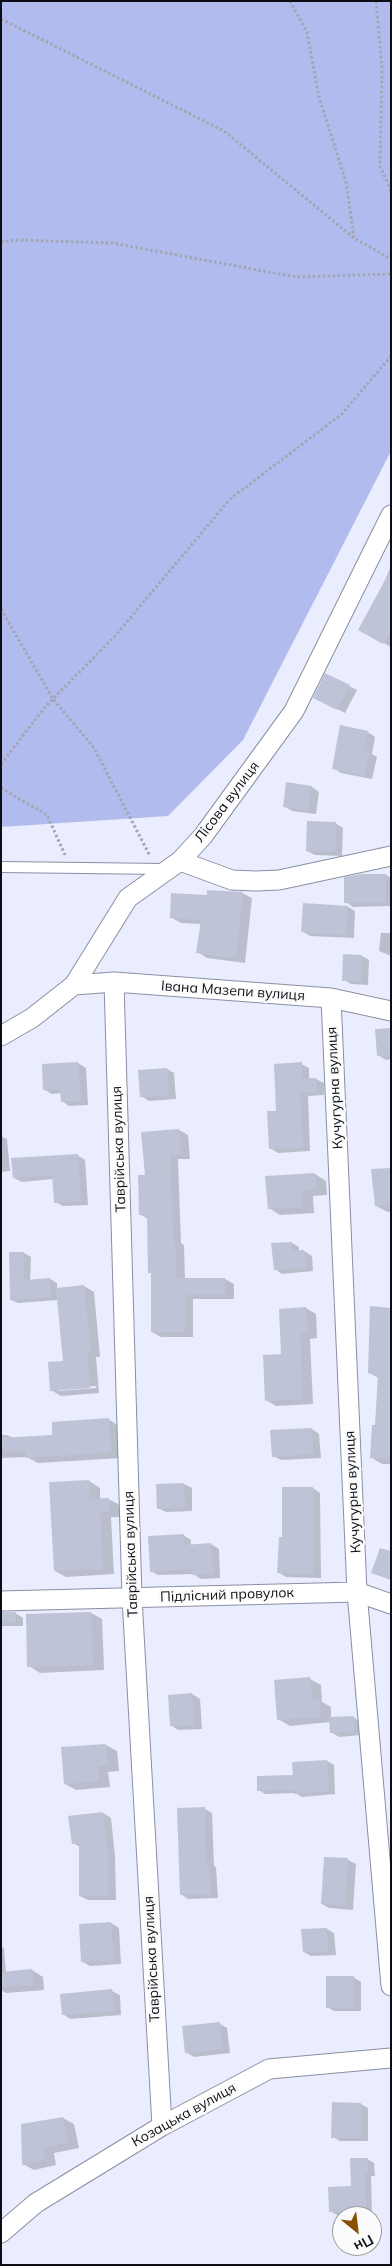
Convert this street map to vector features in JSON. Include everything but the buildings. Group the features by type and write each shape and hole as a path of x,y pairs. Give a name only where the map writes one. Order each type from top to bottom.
{"street":[{"name":"Лісова вулиця","path":"1,1036 32,1018 74,985 128,898 169,866 202,836 294,711 391,515"},
{"path":"169,866 232,880 256,881 288,878 391,856"},
{"name":"Івана Мазепи вулиця","path":"74,985 114,982 331,998 391,1010"},
{"name":"Таврійська вулиця","path":"114,982 132,1598 162,2126"},
{"name":"Кучугурна вулиця","path":"331,998 357,1592 391,1986"},
{"name":"Підлісний провулок","path":"1,1601 357,1592 391,1604"},
{"name":"Козацька вулиця","path":"1,2233 36,2202 162,2126 269,2069 391,2058"}],"lane":[{"path":"1,867 169,866"}],"path":[{"path":"290,1 307,32 319,97 346,182 354,238"},
{"path":"376,1 382,68 380,166 391,190"},
{"path":"1,19 224,131 354,238 391,259"},
{"path":"1,242 18,240 112,243 296,277 391,274"},
{"path":"1,764 53,698 116,635 230,499 342,414 391,356"},
{"path":"1,609 53,698 94,748 169,866"},
{"path":"1,788 47,815 71,868"}],"shaded area":[{"path":"1,1 391,1 391,451 243,740 168,816 1,827"}]}
